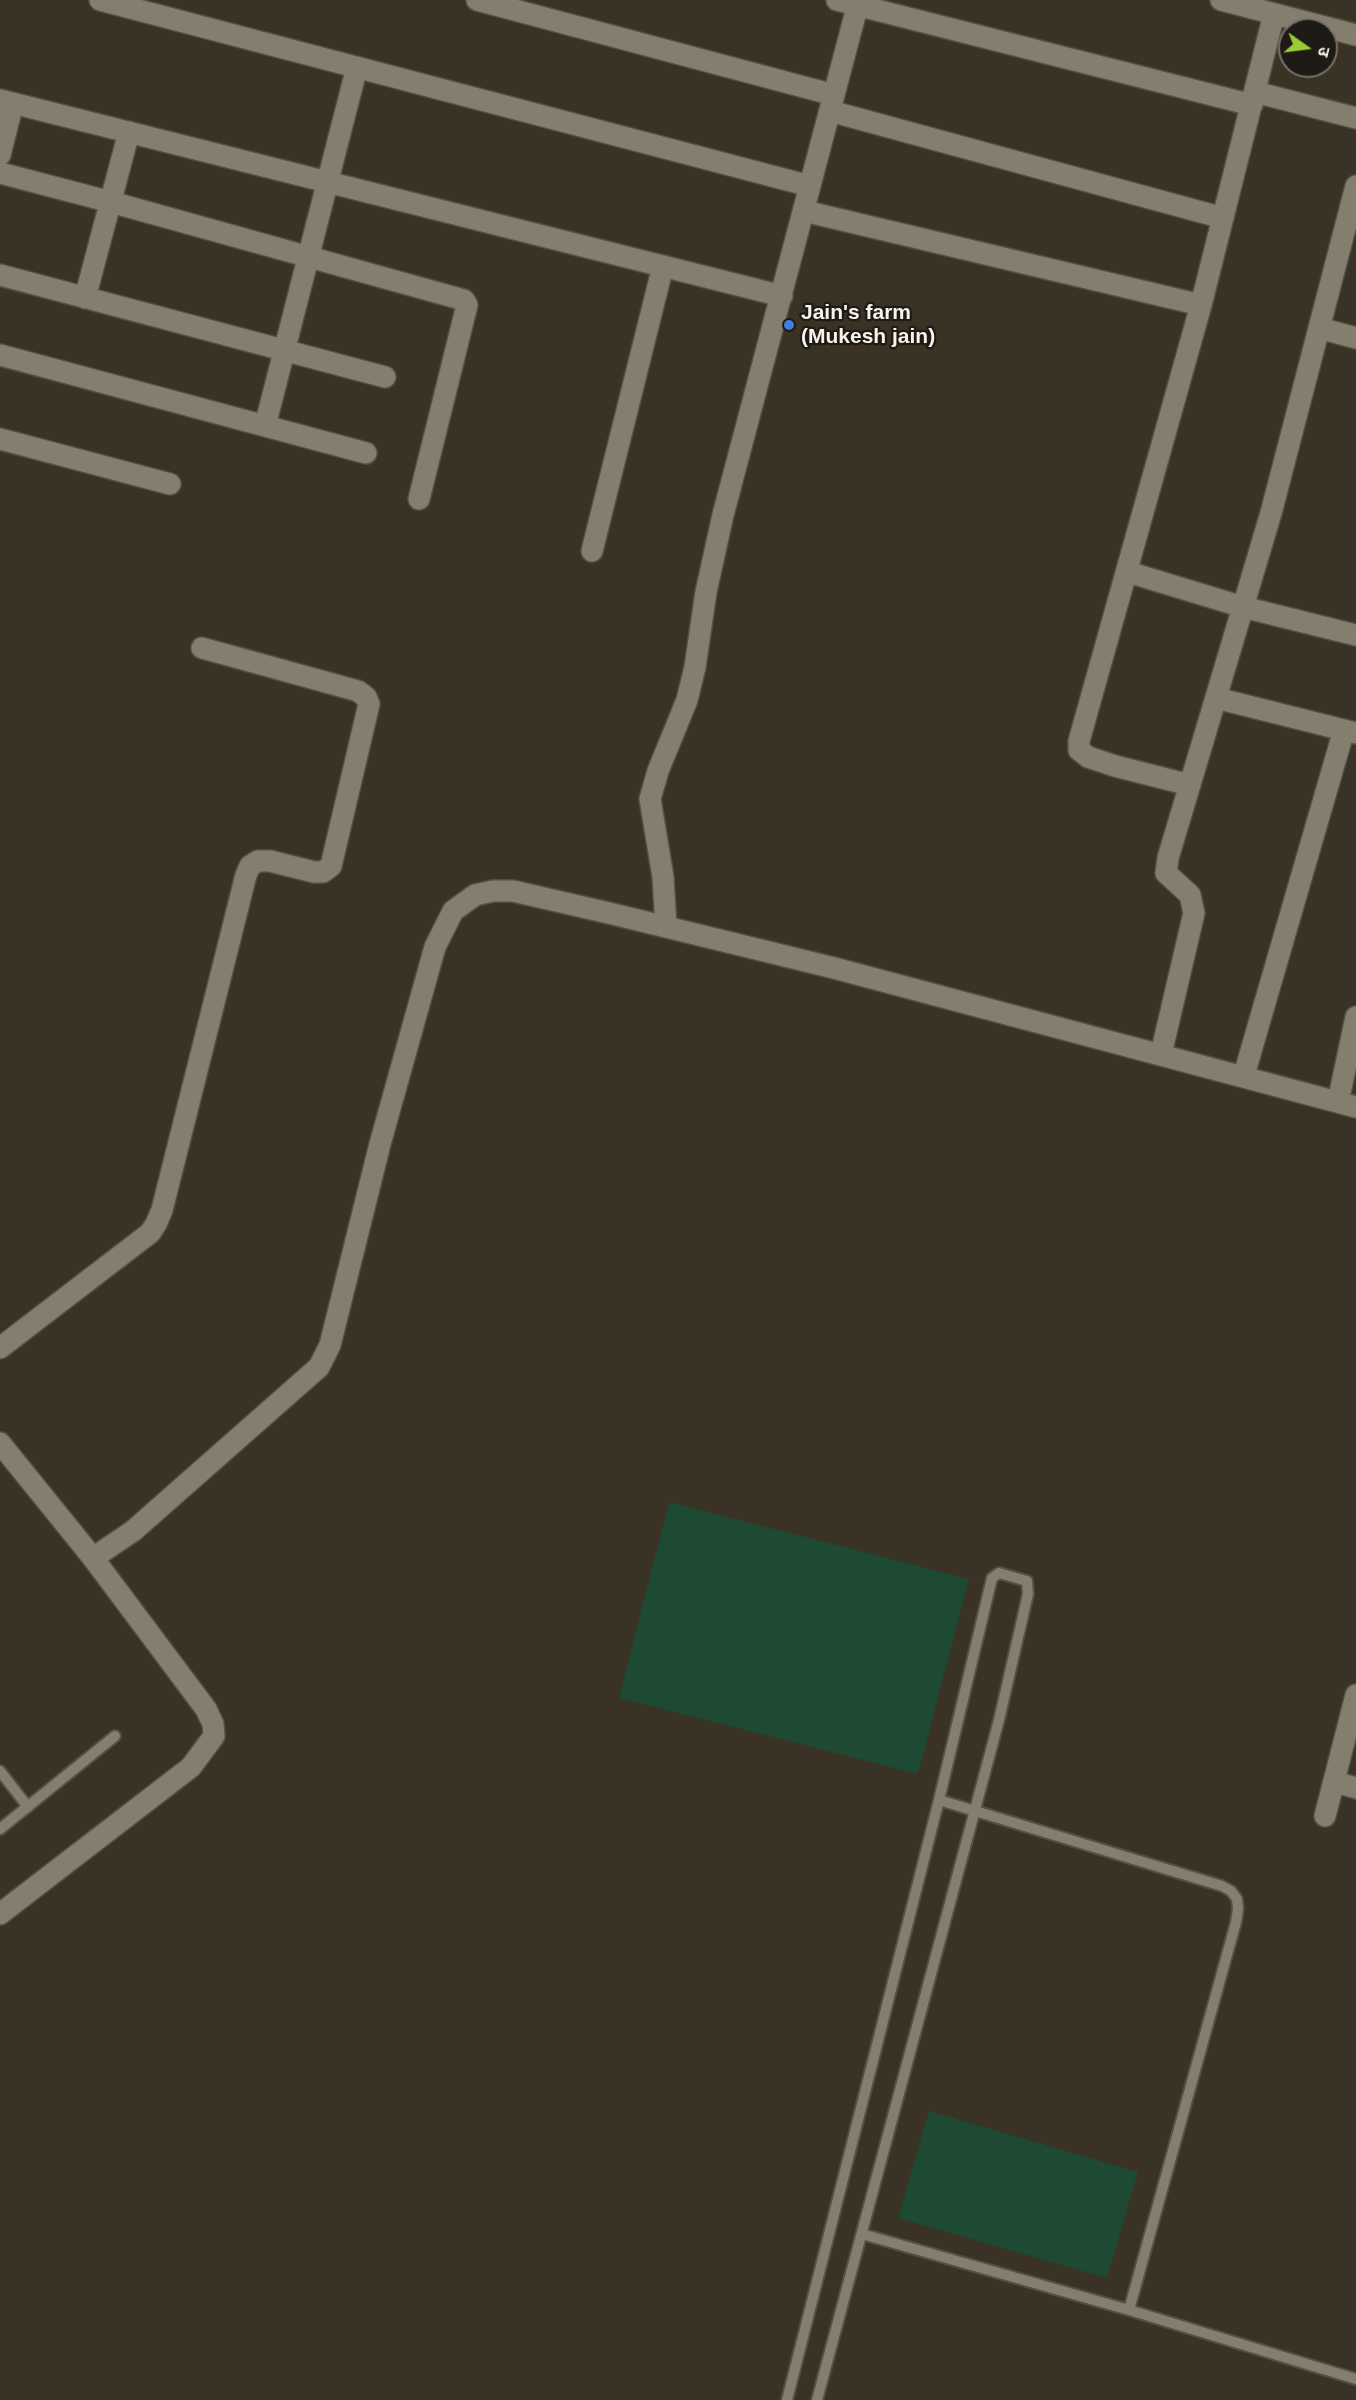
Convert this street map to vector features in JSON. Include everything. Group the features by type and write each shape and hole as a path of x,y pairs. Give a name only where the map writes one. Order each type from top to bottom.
{"street":[{"path":"100,0 810,186"},
{"path":"477,0 1223,218"},
{"path":"837,0 858,3 1254,98 1356,118"},
{"path":"1221,0 1356,35"},
{"path":"666,927 663,877 650,799 658,771 687,700 695,667 706,591 723,515 858,3"},
{"path":"1190,785 1088,757 1079,750 1079,741 1201,305 1274,14"},
{"path":"265,426 357,68"},
{"path":"0,155 6,102 782,296"},
{"path":"85,298 129,132"},
{"path":"0,173 460,298 467,305 418,499"},
{"path":"1161,1054 1194,913 1190,895 1166,873 1168,858 1271,513 1319,328 1351,226 1356,186"},
{"path":"804,212 1201,305"},
{"path":"592,551 663,266"},
{"path":"0,275 385,377"},
{"path":"1319,328 1356,338"},
{"path":"0,355 366,453"},
{"path":"0,439 170,484"},
{"path":"1128,572 1243,607 1356,635"},
{"path":"0,1348 150,1233 156,1224 162,1210 250,866 258,861 270,861 314,872 323,872 331,866 369,704 366,697 358,691 202,648"},
{"path":"1216,698 1350,732 1244,1075"},
{"path":"93,1558 133,1531 319,1367 330,1345 417,1006 435,946 453,911 475,895 493,891 513,891 666,927 834,968 1347,1104 1356,1017"},
{"path":"0,1443 93,1558 206,1709 213,1724 214,1736 191,1767 0,1914"},
{"path":"1325,1816 1356,1695"},
{"path":"1335,1782 1356,1788"}],"lane":[{"path":"787,2400 939,1800 992,1578 999,1574 1027,1581 1028,1594 999,1720 817,2400"},
{"path":"0,1829 115,1736"},
{"path":"0,1771 28,1807"},
{"path":"939,1800 1222,1886 1231,1891 1237,1899 1236,1922 1129,2310"},
{"path":"862,2234 1129,2310 1356,2379"}],"green space":[{"path":"669,1502 969,1579 918,1774 619,1698"},
{"path":"929,2111 1138,2172 1107,2278 898,2218"}],"place":[{"name":"Jain's farm (Mukesh jain)","path":"789,325"}]}
